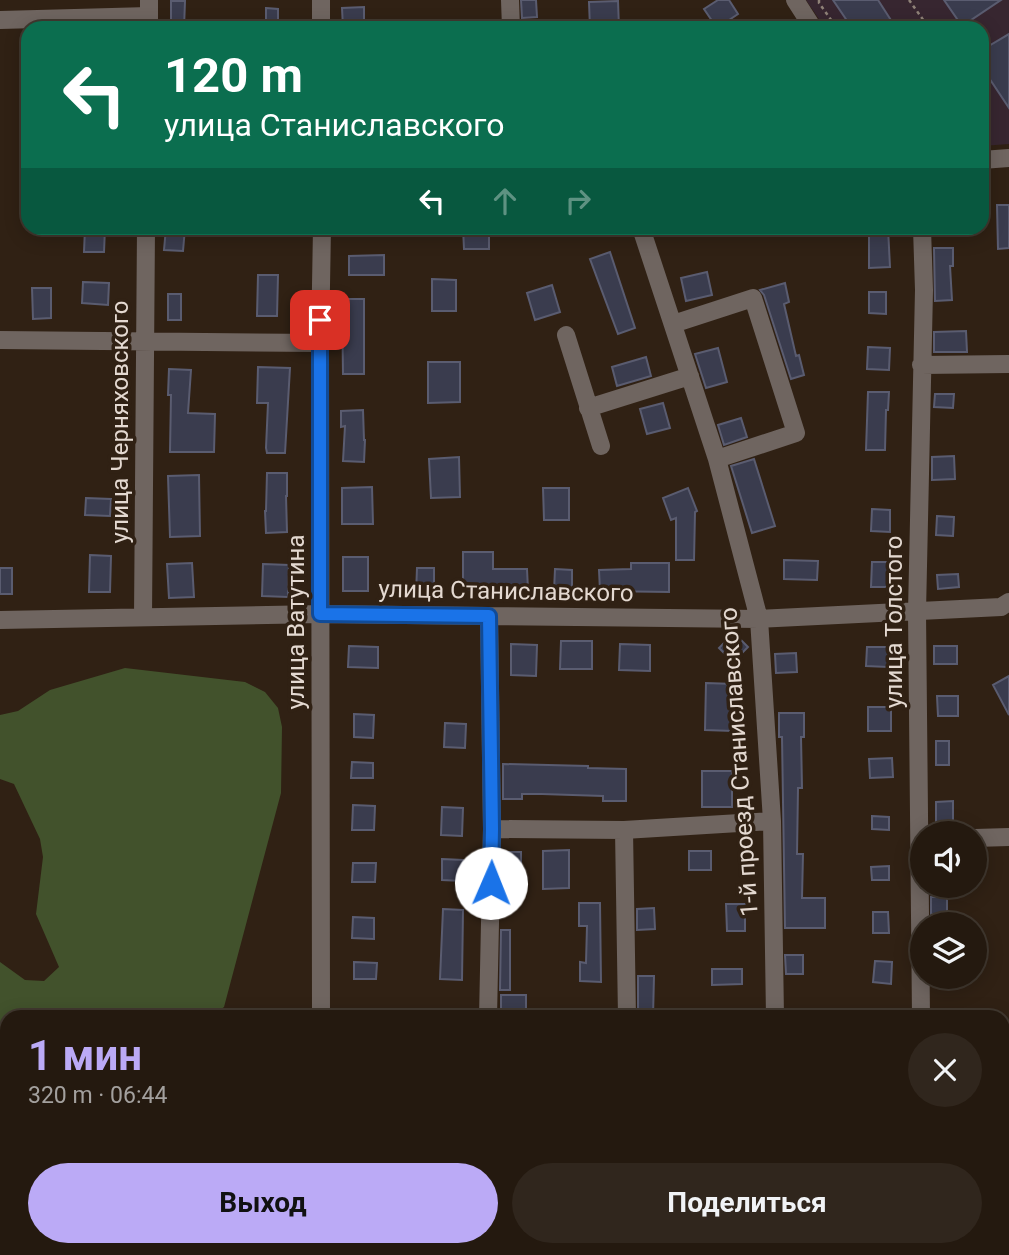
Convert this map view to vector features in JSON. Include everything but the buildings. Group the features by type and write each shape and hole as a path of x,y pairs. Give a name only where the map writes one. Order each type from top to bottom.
{"street":[{"path":"321,0 321,21"},
{"path":"510,0 511,21"},
{"path":"795,0 808,21"},
{"path":"0,20 149,15"},
{"path":"989,159 1009,158"},
{"name":"улица Черняховского","path":"143,617 146,235"},
{"name":"улица Ватутина","path":"321,1010 322,235"},
{"name":"1-й проезд Станиславского","path":"643,235 717,459 759,619 772,821 775,1010"},
{"name":"улица Толстого","path":"921,821 917,612 922,235"},
{"path":"673,324 752,298 761,323 796,433 717,459"},
{"path":"566,335 601,446"},
{"path":"0,340 320,343"},
{"path":"921,365 1009,364"},
{"path":"589,408 690,376"},
{"name":"улица Станиславского","path":"0,620 320,614 759,619 1001,607 1009,602"},
{"path":"488,1010 492,829 489,616"},
{"path":"492,829 624,830 772,821"},
{"path":"624,830 627,1010"},
{"path":"987,838 1009,837"},
{"name":"улица Толстого","path":"921,898 921,1010"}],"path":[{"path":"819,0 832,21"},
{"path":"909,0 924,21"}],"shaded area":[{"path":"806,0 1009,0 1009,144 989,145 989,21 820,21"}],"green space":[{"path":"125,668 245,682 265,692 278,708 282,727 281,793 224,1007 220,1010 0,1010 0,962 25,980 44,981 59,967 36,914 43,857 40,839 14,784 0,779 0,715 18,711 50,690"}],"route":[{"path":"320,320 320,614 489,616 491,883"}]}
